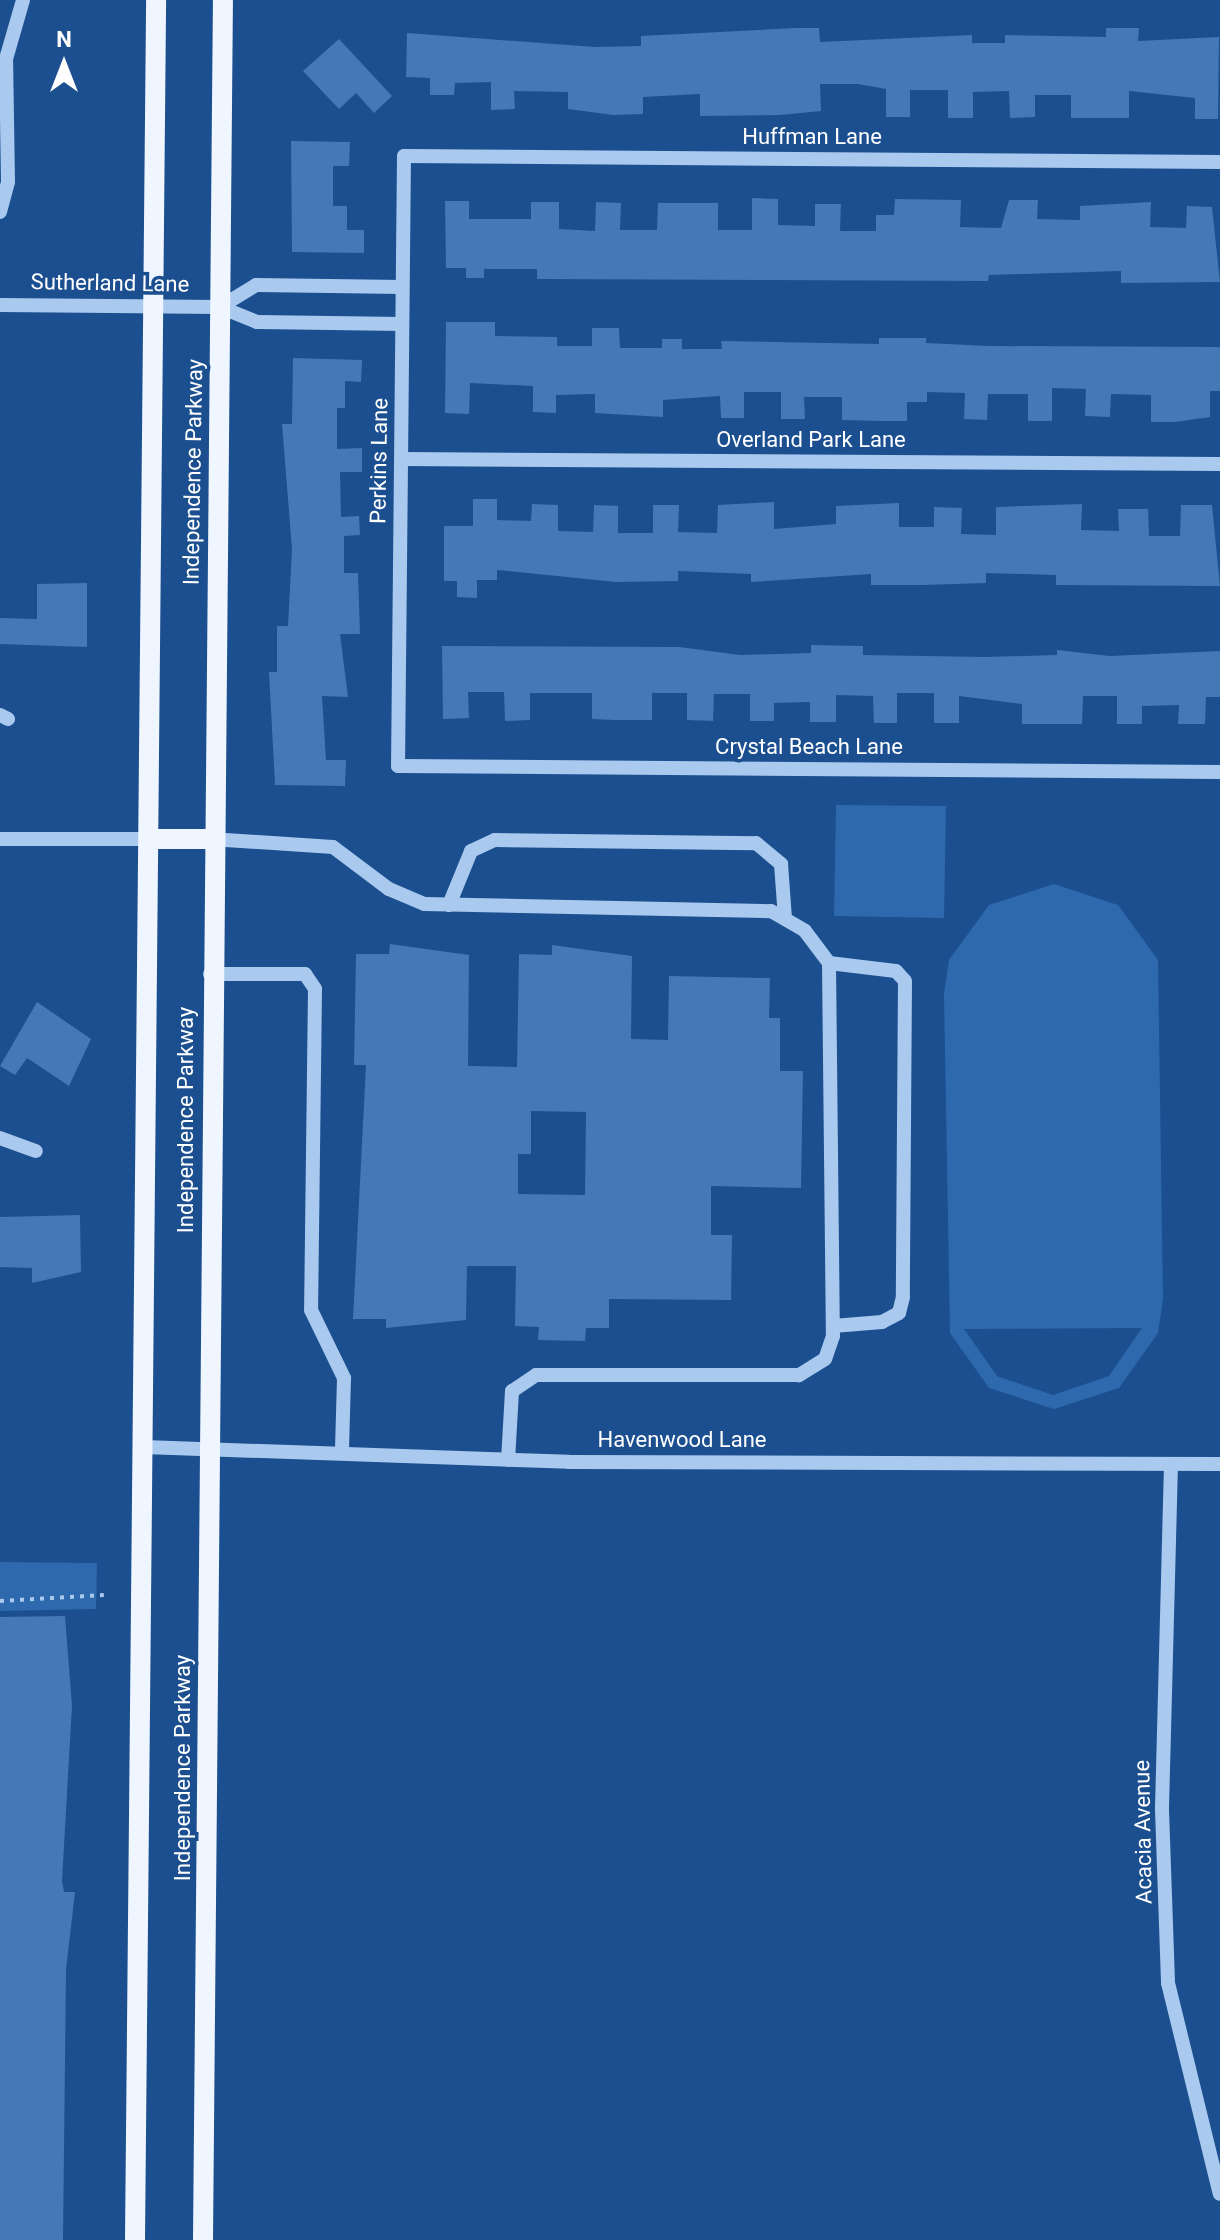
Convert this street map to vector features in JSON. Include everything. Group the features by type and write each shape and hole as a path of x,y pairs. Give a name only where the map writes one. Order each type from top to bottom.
{"main road":[{"name":"Independence Parkway","path":"135,2240 156,0"},
{"name":"Independence Parkway","path":"203,2240 210,839 223,0"},
{"path":"149,839 210,839"}],"street":[{"path":"0,212 8,182 5,32 23,0"},
{"name":"Huffman Lane","path":"404,156 1220,162"},
{"name":"Perkins Lane","path":"398,766 404,156"},
{"name":"Sutherland Lane","path":"220,307 256,285 402,287"},
{"name":"Sutherland Lane","path":"0,305 220,307 257,322 402,324"},
{"name":"Overland Park Lane","path":"401,459 1220,464"},
{"name":"Crystal Beach Lane","path":"398,766 1220,772"},
{"path":"0,839 149,839"},
{"path":"210,839 333,847 405,898 449,905 734,906 785,919 805,931 829,963 833,1326 825,1359 799,1375 536,1375 512,1391 508,1460"},
{"path":"449,905 471,851 495,840 756,843 781,864 785,919"},
{"path":"829,963 896,971 905,981 903,1297 899,1313 882,1322 833,1326"},
{"path":"210,974 305,974 315,989 311,1310 344,1378 342,1451"},
{"path":"0,1138 36,1151"},
{"name":"Havenwood Lane","path":"144,1447 342,1451 508,1460 1220,1464"},
{"name":"Acacia Avenue","path":"1171,1464 1162,1810 1168,1983 1220,2194"}],"path":[{"path":"0,1601 104,1595"}],"shaded area":[{"path":"836,805 946,806 944,918 834,916"},
{"path":"1054,884 1118,905 1158,960 1163,1299 1158,1333 1119,1388 1054,1409 989,1388 950,1333 944,994 949,960 989,905","holes":["1142,1328 1109,1376 1053,1395 997,1376 964,1329"]},
{"path":"0,1562 97,1563 96,1609 0,1611"}],"building":[{"path":"819,28 820,42 972,35 972,43 1005,43 1005,35 1106,37 1106,28 1139,28 1138,41 1219,37 1218,119 1195,119 1195,98 1129,91 1129,118 1071,118 1071,95 1035,95 1035,117 1010,118 1009,91 973,92 973,118 948,118 948,90 910,90 910,117 886,117 886,89 858,84 820,84 821,111 780,115 700,116 700,94 643,97 643,114 613,115 568,109 568,92 514,91 515,109 491,110 491,82 455,83 454,95 430,95 430,78 406,77 407,33 595,47 641,46 641,36"},
{"path":"339,39 392,96 374,113 356,93 339,109 303,71"},
{"path":"291,141 350,142 349,166 333,166 333,206 347,206 347,230 364,230 364,253 292,252"},
{"path":"752,198 778,199 778,225 815,226 815,204 841,204 840,231 876,231 876,215 894,215 895,199 961,200 960,227 1001,228 1009,200 1038,200 1037,219 1080,220 1080,206 1151,202 1150,227 1186,228 1187,206 1212,207 1220,282 1121,283 1121,271 989,275 988,281 537,279 537,269 484,269 484,278 466,278 466,268 446,268 445,201 469,201 469,219 531,219 531,202 559,202 559,229 595,231 596,202 621,203 620,230 657,230 658,203 718,203 718,230 752,230"},
{"path":"446,322 495,322 495,336 557,337 557,346 592,346 592,328 619,328 620,348 662,348 662,339 682,339 682,349 722,349 721,341 879,344 879,338 926,338 926,343 989,346 1220,347 1220,391 1210,391 1210,417 1175,422 1151,422 1151,395 1111,394 1110,417 1085,416 1086,389 1052,388 1052,421 1028,421 1028,394 988,394 987,420 964,419 965,393 927,392 927,402 907,402 907,421 842,420 842,397 804,397 805,419 781,419 781,392 744,392 744,418 721,418 720,396 663,400 663,417 595,413 595,394 556,395 556,413 533,412 533,386 470,383 469,414 445,413"},
{"path":"293,358 362,360 361,382 345,381 345,408 337,408 337,449 362,448 362,472 340,472 341,517 359,516 360,535 344,536 344,573 358,573 360,634 340,634 348,697 322,696 326,760 346,760 345,786 275,785 269,672 277,672 277,626 288,626 292,549 282,424 292,424"},
{"path":"473,499 497,499 497,520 531,521 532,504 558,505 558,531 593,532 594,505 618,506 618,533 653,533 653,505 679,505 678,532 717,533 718,505 774,502 774,529 836,524 836,506 899,503 899,527 934,527 934,507 962,508 961,534 996,535 996,507 1082,504 1081,530 1119,531 1118,509 1148,509 1149,536 1180,536 1181,505 1212,505 1220,586 1056,585 1056,575 986,573 986,583 923,585 871,585 871,574 751,582 751,574 678,571 678,581 616,582 497,570 497,580 477,580 477,598 457,597 457,581 444,581 444,526 473,526"},
{"path":"87,583 87,647 0,644 0,618 37,619 37,584"},
{"path":"811,645 863,646 863,655 986,657 1057,655 1057,650 1110,656 1220,651 1220,697 1206,697 1205,724 1178,724 1179,705 1142,706 1142,724 1117,724 1117,696 1083,696 1082,724 1022,724 1022,704 959,696 959,723 934,723 934,693 897,693 897,723 874,723 873,696 836,695 836,722 810,722 810,702 774,703 774,721 750,721 750,694 714,694 713,721 687,720 687,693 652,693 652,720 615,720 592,719 592,693 530,693 530,720 505,721 504,692 468,692 469,718 443,719 442,646 679,647 740,655 811,653"},
{"path":"390,944 469,955 468,1066 517,1067 519,954 552,955 552,945 632,956 631,1039 668,1040 669,976 770,978 769,1018 780,1018 780,1071 803,1071 801,1188 711,1186 711,1235 732,1235 731,1300 609,1299 609,1328 586,1328 585,1341 538,1340 539,1327 515,1326 516,1266 467,1266 466,1320 386,1328 386,1319 353,1319 366,1065 354,1065 356,954 389,954","holes":["531,1111 586,1112 585,1195 518,1194 518,1154 531,1154"]},
{"path":"37,1002 91,1039 69,1086 27,1058 15,1075 0,1066"},
{"path":"80,1215 81,1272 32,1283 32,1268 0,1267 0,1217"},
{"path":"65,1616 72,1706 62,1881 64,1892 75,1892 66,1970 63,2240 0,2240 0,1617"}]}
